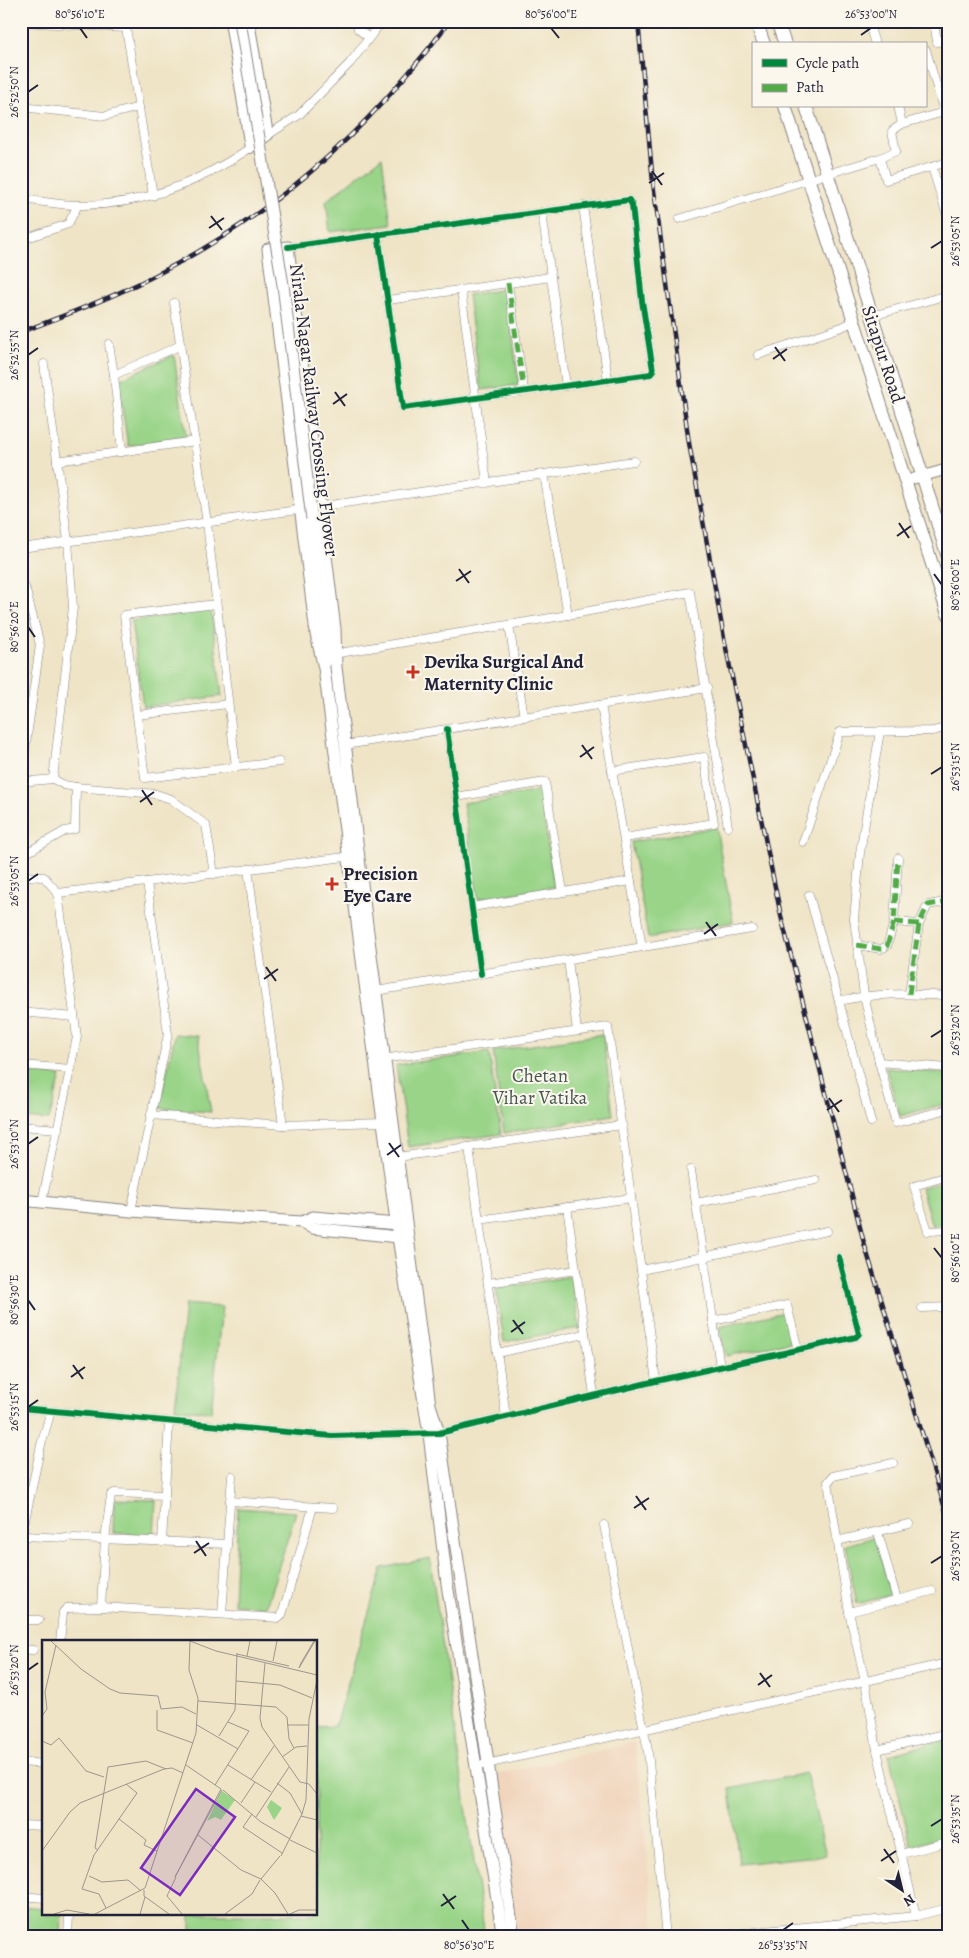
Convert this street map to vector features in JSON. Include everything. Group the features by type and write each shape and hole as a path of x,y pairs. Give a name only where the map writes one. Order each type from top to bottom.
{"main road":[{"name":"Nirala Nagar Railway Crossing Flyover","path":"240,21 283,285 328,655 324,668 353,856"},
{"path":"776,24 784,42"},
{"name":"Sitapur Road","path":"786,108 948,614"},
{"name":"Sitapur Road","path":"807,108 948,557"},
{"path":"288,247 335,630 328,655 316,634 268,249 288,247"},
{"name":"Nirala Nagar Railway Crossing Flyover","path":"328,655 336,667 345,745"},
{"path":"345,745 353,856 380,1060 398,1157 403,1237 434,1433 447,1584 514,1937"},
{"path":"353,856 376,991 383,1122 402,1225"},
{"path":"21,1200 131,1211 302,1222 312,1228 403,1237"},
{"path":"302,1222 313,1217 402,1225"},
{"path":"483,1766 503,1937"}],"street":[{"path":"230,21 250,148"},
{"path":"248,21 268,136"},
{"path":"357,21 358,29 369,38"},
{"path":"21,199 78,205 106,203 154,196 189,183 250,148 299,115 350,63 382,21"},
{"path":"776,24 805,21"},
{"path":"868,21 874,42"},
{"path":"934,21 937,42 948,40"},
{"path":"21,22 126,24 154,196"},
{"path":"679,219 880,158 896,151 892,131 902,124 944,112 926,50"},
{"path":"21,107 105,116 139,107"},
{"path":"898,108 902,124"},
{"path":"880,158 886,180 948,162"},
{"path":"932,167 948,220"},
{"path":"288,247 378,234 628,200 632,205 642,301 653,370 650,374 403,408 378,234"},
{"path":"21,240 68,224 78,205"},
{"path":"583,206 608,380"},
{"path":"542,212 566,386"},
{"path":"388,300 551,277"},
{"path":"508,283 524,391"},
{"path":"461,290 487,483"},
{"path":"872,316 948,295"},
{"path":"174,303 207,522 236,767"},
{"path":"758,355 842,327 854,321"},
{"path":"109,344 122,452"},
{"path":"114,375 181,345"},
{"path":"44,364 68,541 73,607 53,780"},
{"path":"57,462 195,442"},
{"path":"21,548 300,510 634,461"},
{"path":"905,481 948,469"},
{"path":"544,474 568,615"},
{"path":"21,778 40,645 25,587"},
{"path":"328,655 568,615 690,592 728,827"},
{"path":"216,604 124,615 145,778 279,762"},
{"path":"509,625 524,717"},
{"path":"345,745 707,688"},
{"path":"137,715 228,704"},
{"path":"601,705 642,947"},
{"path":"803,842 840,732 933,731 948,727"},
{"path":"447,729 481,974"},
{"path":"880,731 860,853 854,919 864,995 879,1062 896,1123 948,1109"},
{"path":"612,771 704,757 714,823 624,838"},
{"path":"21,782 53,780 64,785 76,787 156,794 171,798 206,825 214,874"},
{"path":"456,797 545,782 563,892"},
{"path":"21,856 65,831 75,829 76,787"},
{"path":"58,893 353,856"},
{"path":"857,945 881,949 887,946 894,922 898,858"},
{"path":"248,869 283,1125"},
{"path":"21,876 44,877 58,893 77,1037 42,1202"},
{"path":"131,1211 168,1034 147,882"},
{"path":"472,907 631,882"},
{"path":"909,994 919,924 928,905 945,902 948,886"},
{"path":"809,895 871,1122"},
{"path":"894,922 919,924"},
{"path":"376,991 752,929"},
{"path":"568,960 578,1031"},
{"path":"838,1001 864,995 909,994 948,996"},
{"path":"21,1012 74,1017"},
{"path":"380,1060 608,1027 656,1381"},
{"path":"879,1062 947,1068 948,1070"},
{"path":"21,1065 70,1069"},
{"path":"151,1115 283,1125 383,1122"},
{"path":"398,1157 622,1125"},
{"path":"21,1126 58,1129"},
{"path":"469,1147 506,1416"},
{"path":"691,1170 720,1367"},
{"path":"948,1176 914,1186 928,1231 948,1230"},
{"path":"696,1203 816,1180"},
{"path":"479,1220 631,1198"},
{"path":"567,1207 594,1395"},
{"path":"641,1270 827,1231"},
{"path":"21,1408 332,1436 434,1433 594,1395 856,1337 859,1334 838,1257"},
{"path":"488,1283 576,1270"},
{"path":"713,1321 787,1305 798,1350"},
{"path":"922,1308 948,1307"},
{"path":"497,1353 585,1334"},
{"path":"51,1411 41,1445 23,1536 227,1544"},
{"path":"162,1542 170,1422"},
{"path":"893,1463 833,1476 828,1482 849,1612 865,1681 877,1750 916,1916"},
{"path":"222,1614 232,1476"},
{"path":"101,1608 105,1539 110,1496 112,1493 165,1494"},
{"path":"230,1501 333,1508"},
{"path":"60,1640 64,1609 67,1608 222,1614 276,1619 281,1617 313,1507"},
{"path":"837,1541 908,1524"},
{"path":"604,1525 648,1750 666,1937"},
{"path":"878,1532 897,1600"},
{"path":"849,1612 932,1591"},
{"path":"21,1620 40,1620"},
{"path":"21,1649 33,1650"},
{"path":"483,1766 948,1663"},
{"path":"877,1750 947,1735"},
{"path":"21,1762 42,1764"},
{"path":"21,1824 42,1826"},
{"path":"901,1854 948,1842"},
{"path":"21,1896 42,1898"},
{"path":"704,1937 916,1916 948,1908"},
{"path":"68,1937 69,1916"},
{"path":"834,1924 836,1937"}],"shaded area":[{"path":"635,1742 655,1937 517,1937 496,1775"}],"green space":[{"path":"382,157 391,224 330,232 326,201"},
{"path":"506,289 519,385 481,390 468,295"},
{"path":"174,355 186,436 128,446 118,380"},
{"path":"211,610 222,696 143,707 131,621"},
{"path":"540,791 554,887 478,899 463,803"},
{"path":"716,827 733,922 648,938 631,842"},
{"path":"175,1034 198,1036 211,1112 159,1108"},
{"name":"Chetan Vihar Vatika","path":"603,1034 613,1115 504,1133 493,1051"},
{"path":"489,1052 501,1134 408,1147 396,1065"},
{"path":"886,1068 944,1073 948,1085 948,1103 900,1116"},
{"path":"21,1072 61,1076 49,1120 21,1118"},
{"path":"948,1180 948,1225 932,1226 921,1188"},
{"path":"571,1276 580,1328 504,1342 496,1289"},
{"path":"185,1304 222,1307 211,1412 175,1408"},
{"path":"784,1312 791,1342 726,1356 719,1327"},
{"path":"114,1499 156,1500 154,1535 113,1533"},
{"path":"238,1508 296,1512 266,1607 234,1604"},
{"path":"875,1537 891,1595 857,1604 845,1545"},
{"path":"430,1558 485,1937 191,1937 191,1916 318,1916 318,1727 335,1726 382,1568"},
{"path":"943,1740 948,1755 948,1836 911,1846 889,1755"},
{"path":"806,1773 826,1855 739,1864 730,1789"},
{"path":"23,1906 42,1908 42,1916 62,1916 61,1937 21,1937"}],"railway":[{"path":"21,332 72,313 154,276 224,236 257,213 320,164 349,137 404,78 449,21"},
{"path":"638,21 653,183 689,443 724,638 781,916 864,1243 948,1518"}],"marked path":[{"path":"508,283 524,391"},
{"path":"857,945 881,949 887,946 894,922 898,858"},
{"path":"909,994 919,924 928,905 945,902 948,886"},
{"path":"894,922 919,924"}],"cycle path":[{"path":"288,247 629,200 632,205 642,301 653,370 651,374 403,408 378,234"},
{"path":"447,729 481,974"},
{"path":"21,1408 332,1436 439,1433 656,1381 856,1337 859,1334 839,1257"}],"place":[{"name":"Devika Surgical And Maternity Clinic","path":"413,672"},
{"name":"Precision Eye Care","path":"332,884"}]}
